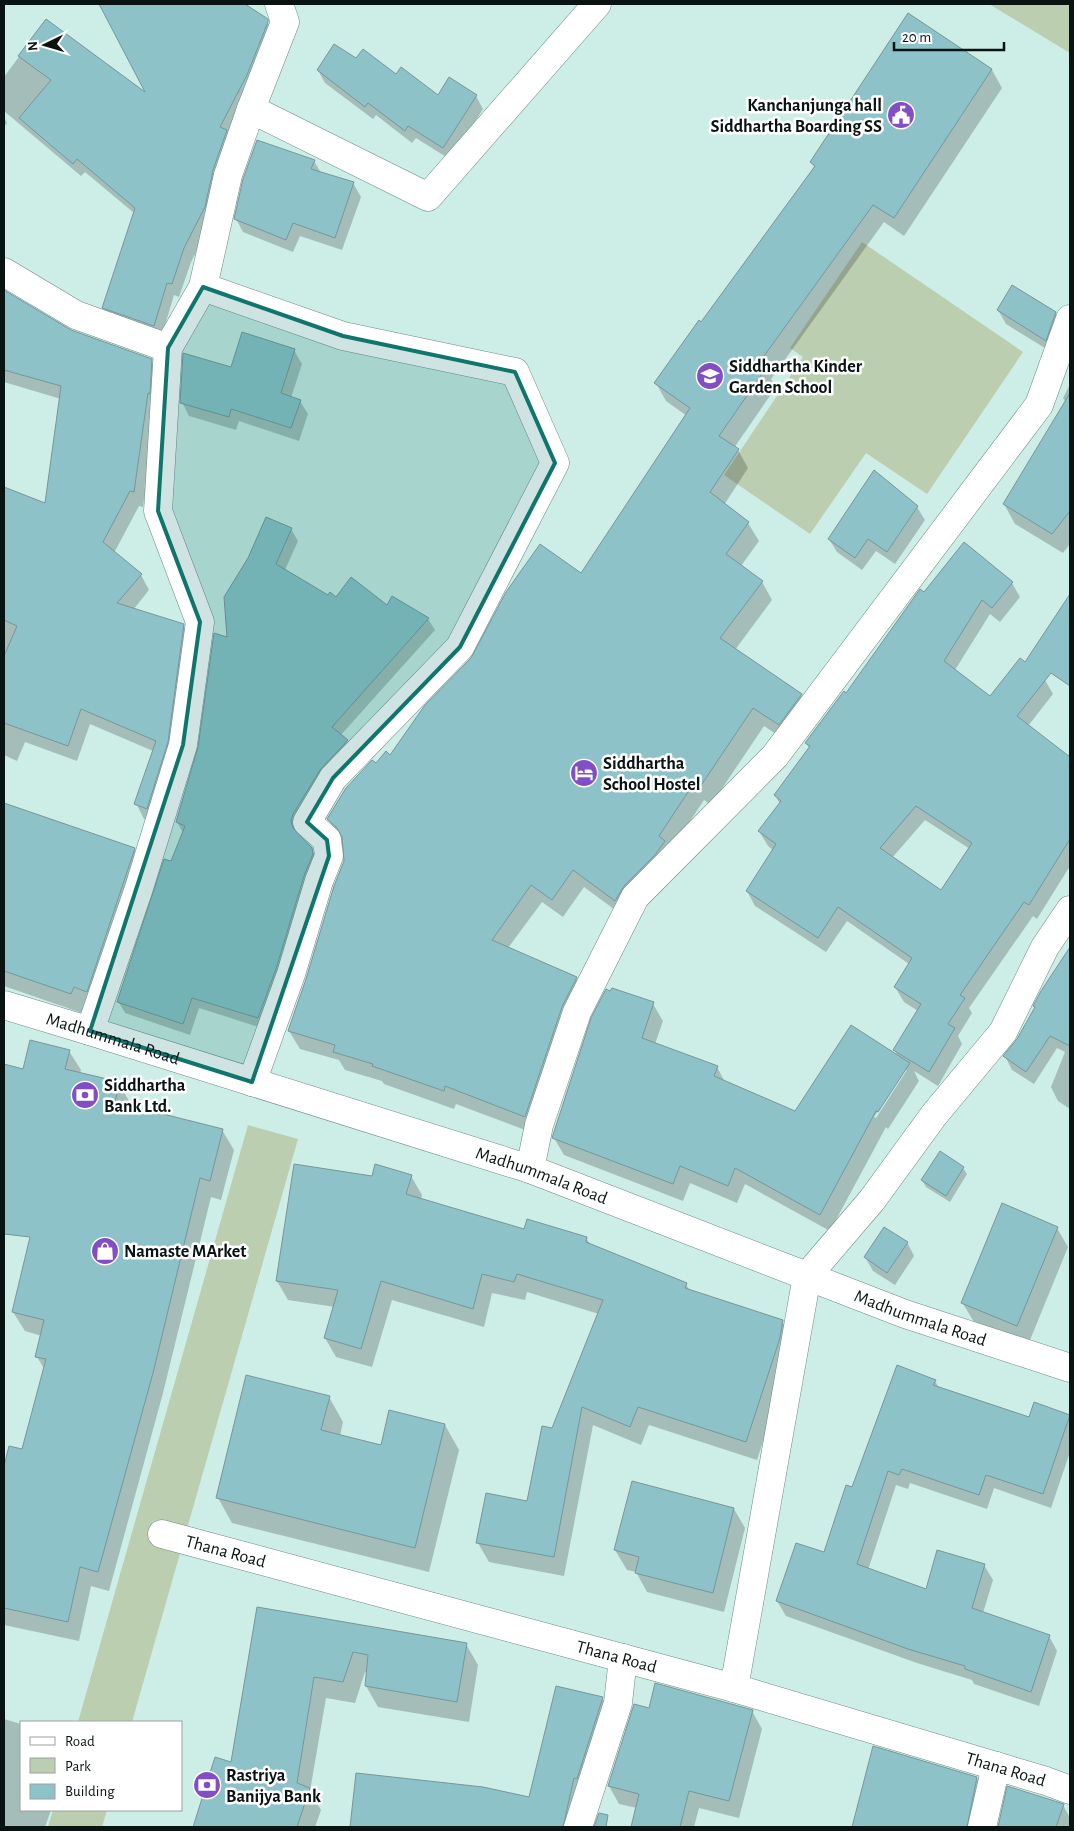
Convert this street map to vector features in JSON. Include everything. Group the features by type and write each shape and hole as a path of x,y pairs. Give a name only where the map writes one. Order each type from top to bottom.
{"street":[{"path":"90,1030 139,888 183,745 200,622 158,511 168,348 204,287 228,175 285,22 279,4"},
{"path":"251,109 428,197 597,4"},
{"path":"4,272 76,315 168,348"},
{"path":"204,287 343,336 515,372 555,463 460,647 334,778 307,822 327,840 329,856 319,881 291,974 252,1082"},
{"path":"530,1169 539,1125 577,1012 635,898 775,756 1039,405 1070,319"},
{"path":"734,1688 807,1276 872,1200 934,1115 1003,1032 1045,947 1070,910"},
{"name":"Madhummala Road","path":"4,1005 90,1030 530,1169 905,1314 1070,1368"},
{"name":"Thana Road","path":"162,1534 734,1688 1046,1781 1070,1790"},
{"path":"578,1827 618,1703 623,1658"},
{"path":"982,1827 996,1766"}],"highlighted area":[{"path":"203,287 343,336 515,372 555,463 460,647 333,778 307,822 327,840 329,856 252,1082 90,1031 183,745 200,622 158,511 168,348"}],"green space":[{"path":"989,4 1070,4 1070,53"},
{"path":"862,242 1023,352 927,494 866,453 810,534 724,475 803,357 790,348"},
{"path":"248,1125 298,1139 132,1721 78,1721"},
{"path":"53,1811 107,1811 102,1827 48,1827"}],"building":[{"path":"99,4 245,4 268,19 247,75 220,127 227,130 213,170 205,207 184,248 172,284 167,283 154,326 102,308 135,208 77,159 73,164 19,118 51,80 18,56 46,19 145,92"},
{"path":"908,13 992,69 894,218 873,205 759,363 766,368 719,436 739,449 710,492 749,522 726,554 763,581 720,638 802,694 779,725 753,708 700,787 694,783 659,836 665,841 655,855 624,886 615,901 573,870 552,900 531,885 492,940 577,977 562,1007 525,1117 445,1086 444,1091 372,1066 373,1064 333,1052 335,1045 288,1031 334,886 344,861 342,837 337,828 327,819 346,788 372,760 376,763 386,751 390,755 425,705 471,658 506,592 540,544 581,573 690,408 654,383 815,166 810,162"},
{"path":"334,44 356,58 363,49 396,74 401,67 438,95 449,77 477,95 443,148 408,126 405,131 368,103 365,107 317,70"},
{"path":"257,140 315,160 311,169 354,182 335,238 293,223 286,240 234,219 243,179"},
{"path":"1012,285 1056,312 1046,341 997,310"},
{"path":"4,290 71,330 152,359 150,394 148,393 134,492 130,491 103,542 142,574 117,603 184,624 168,742 147,809 134,804 156,741 81,709 68,746 4,723 4,656 17,626 4,620 4,487 45,503 61,386 4,370"},
{"path":"242,332 295,349 281,393 301,400 291,428 231,409 229,417 180,403 183,353 231,367"},
{"path":"1070,393 1070,511 1052,534 1003,504"},
{"path":"874,470 918,506 887,552 868,539 855,558 828,539"},
{"path":"266,517 292,528 276,564 328,595 330,592 336,597 351,577 387,605 392,596 429,618 332,727 348,740 320,770 293,814 291,821 293,828 312,848 313,854 304,876 276,969 258,1018 192,998 183,1024 117,1002 164,859 171,861 185,826 176,822 198,747 214,633 227,637 224,597 248,558"},
{"path":"964,542 1013,582 992,608 982,600 944,661 990,696 1020,658 1025,662 1070,594 1070,686 1051,673 1017,716 1070,757 1070,839 1029,905 1024,902 960,995 965,998 948,1024 955,1028 929,1072 893,1050 921,1004 894,987 912,958 838,907 818,938 746,891 776,844 758,831 781,801 774,795 810,746 805,743 844,691 846,693 920,589 924,592","holes":["916,806 972,843 941,890 880,848"]},
{"path":"4,803 135,848 87,992 74,987 71,994 4,971"},
{"path":"1070,947 1070,1046 1050,1036 1026,1072 1003,1056 1017,1039 1035,1007 1033,1006 1041,991"},
{"path":"612,988 654,1002 642,1038 718,1066 714,1076 795,1111 851,1025 910,1063 878,1112 876,1111 820,1215 735,1168 728,1186 680,1166 673,1184 552,1138 591,1018 606,989 610,991"},
{"path":"30,1040 70,1050 65,1069 120,1082 115,1102 223,1129 210,1181 200,1178 153,1373 98,1572 80,1567 68,1622 4,1608 4,1466 9,1446 22,1449 46,1359 35,1357 44,1320 12,1312 30,1237 4,1234 4,1064 23,1069"},
{"path":"940,1151 964,1167 946,1196 921,1180"},
{"path":"294,1164 372,1176 375,1164 412,1175 406,1194 524,1229 527,1219 587,1237 586,1242 687,1283 685,1288 783,1320 780,1338 746,1442 638,1407 630,1427 582,1407 554,1557 476,1543 486,1493 527,1501 542,1426 552,1428 603,1300 517,1274 514,1282 482,1274 473,1309 381,1281 361,1349 324,1338 338,1290 276,1281"},
{"path":"1002,1203 1058,1227 1017,1326 961,1303"},
{"path":"884,1227 908,1242 887,1273 864,1257"},
{"path":"897,1365 936,1380 933,1385 1029,1417 1034,1402 1070,1415 1043,1494 986,1475 979,1495 902,1469 899,1475 888,1471 857,1564 926,1589 937,1550 985,1564 972,1608 1050,1635 1031,1692 965,1669 965,1666 908,1649 776,1601 796,1543 824,1552 846,1485 852,1487"},
{"path":"246,1375 330,1396 321,1430 381,1445 389,1410 445,1424 415,1548 216,1498"},
{"path":"632,1481 734,1508 713,1593 635,1573 639,1557 614,1550"},
{"path":"257,1607 467,1643 457,1702 365,1686 368,1655 353,1652 343,1682 314,1677 297,1783 310,1788 297,1827 193,1827 215,1757 231,1762"},
{"path":"655,1683 753,1710 729,1801 689,1791 680,1827 631,1827 639,1794 608,1786 634,1704 649,1708"},
{"path":"556,1686 603,1697 577,1779 574,1778 563,1827 350,1827 356,1773 483,1787 529,1797"},
{"path":"873,1746 977,1777 967,1827 852,1827"},
{"path":"1007,1786 1064,1804 1056,1827 998,1827"},
{"path":"599,1813 608,1815 606,1827 594,1827"}],"place":[{"name":"Kanchanjunga hall Siddhartha Boarding SS","path":"901,115"},
{"name":"Siddhartha Kinder Garden School","path":"710,376"},
{"name":"Siddhartha School Hostel","path":"584,773"},
{"name":"Siddhartha Bank Ltd.","path":"85,1095"},
{"name":"Namaste MArket","path":"105,1251"},
{"name":"Rastriya Banijya Bank","path":"207,1785"}]}
